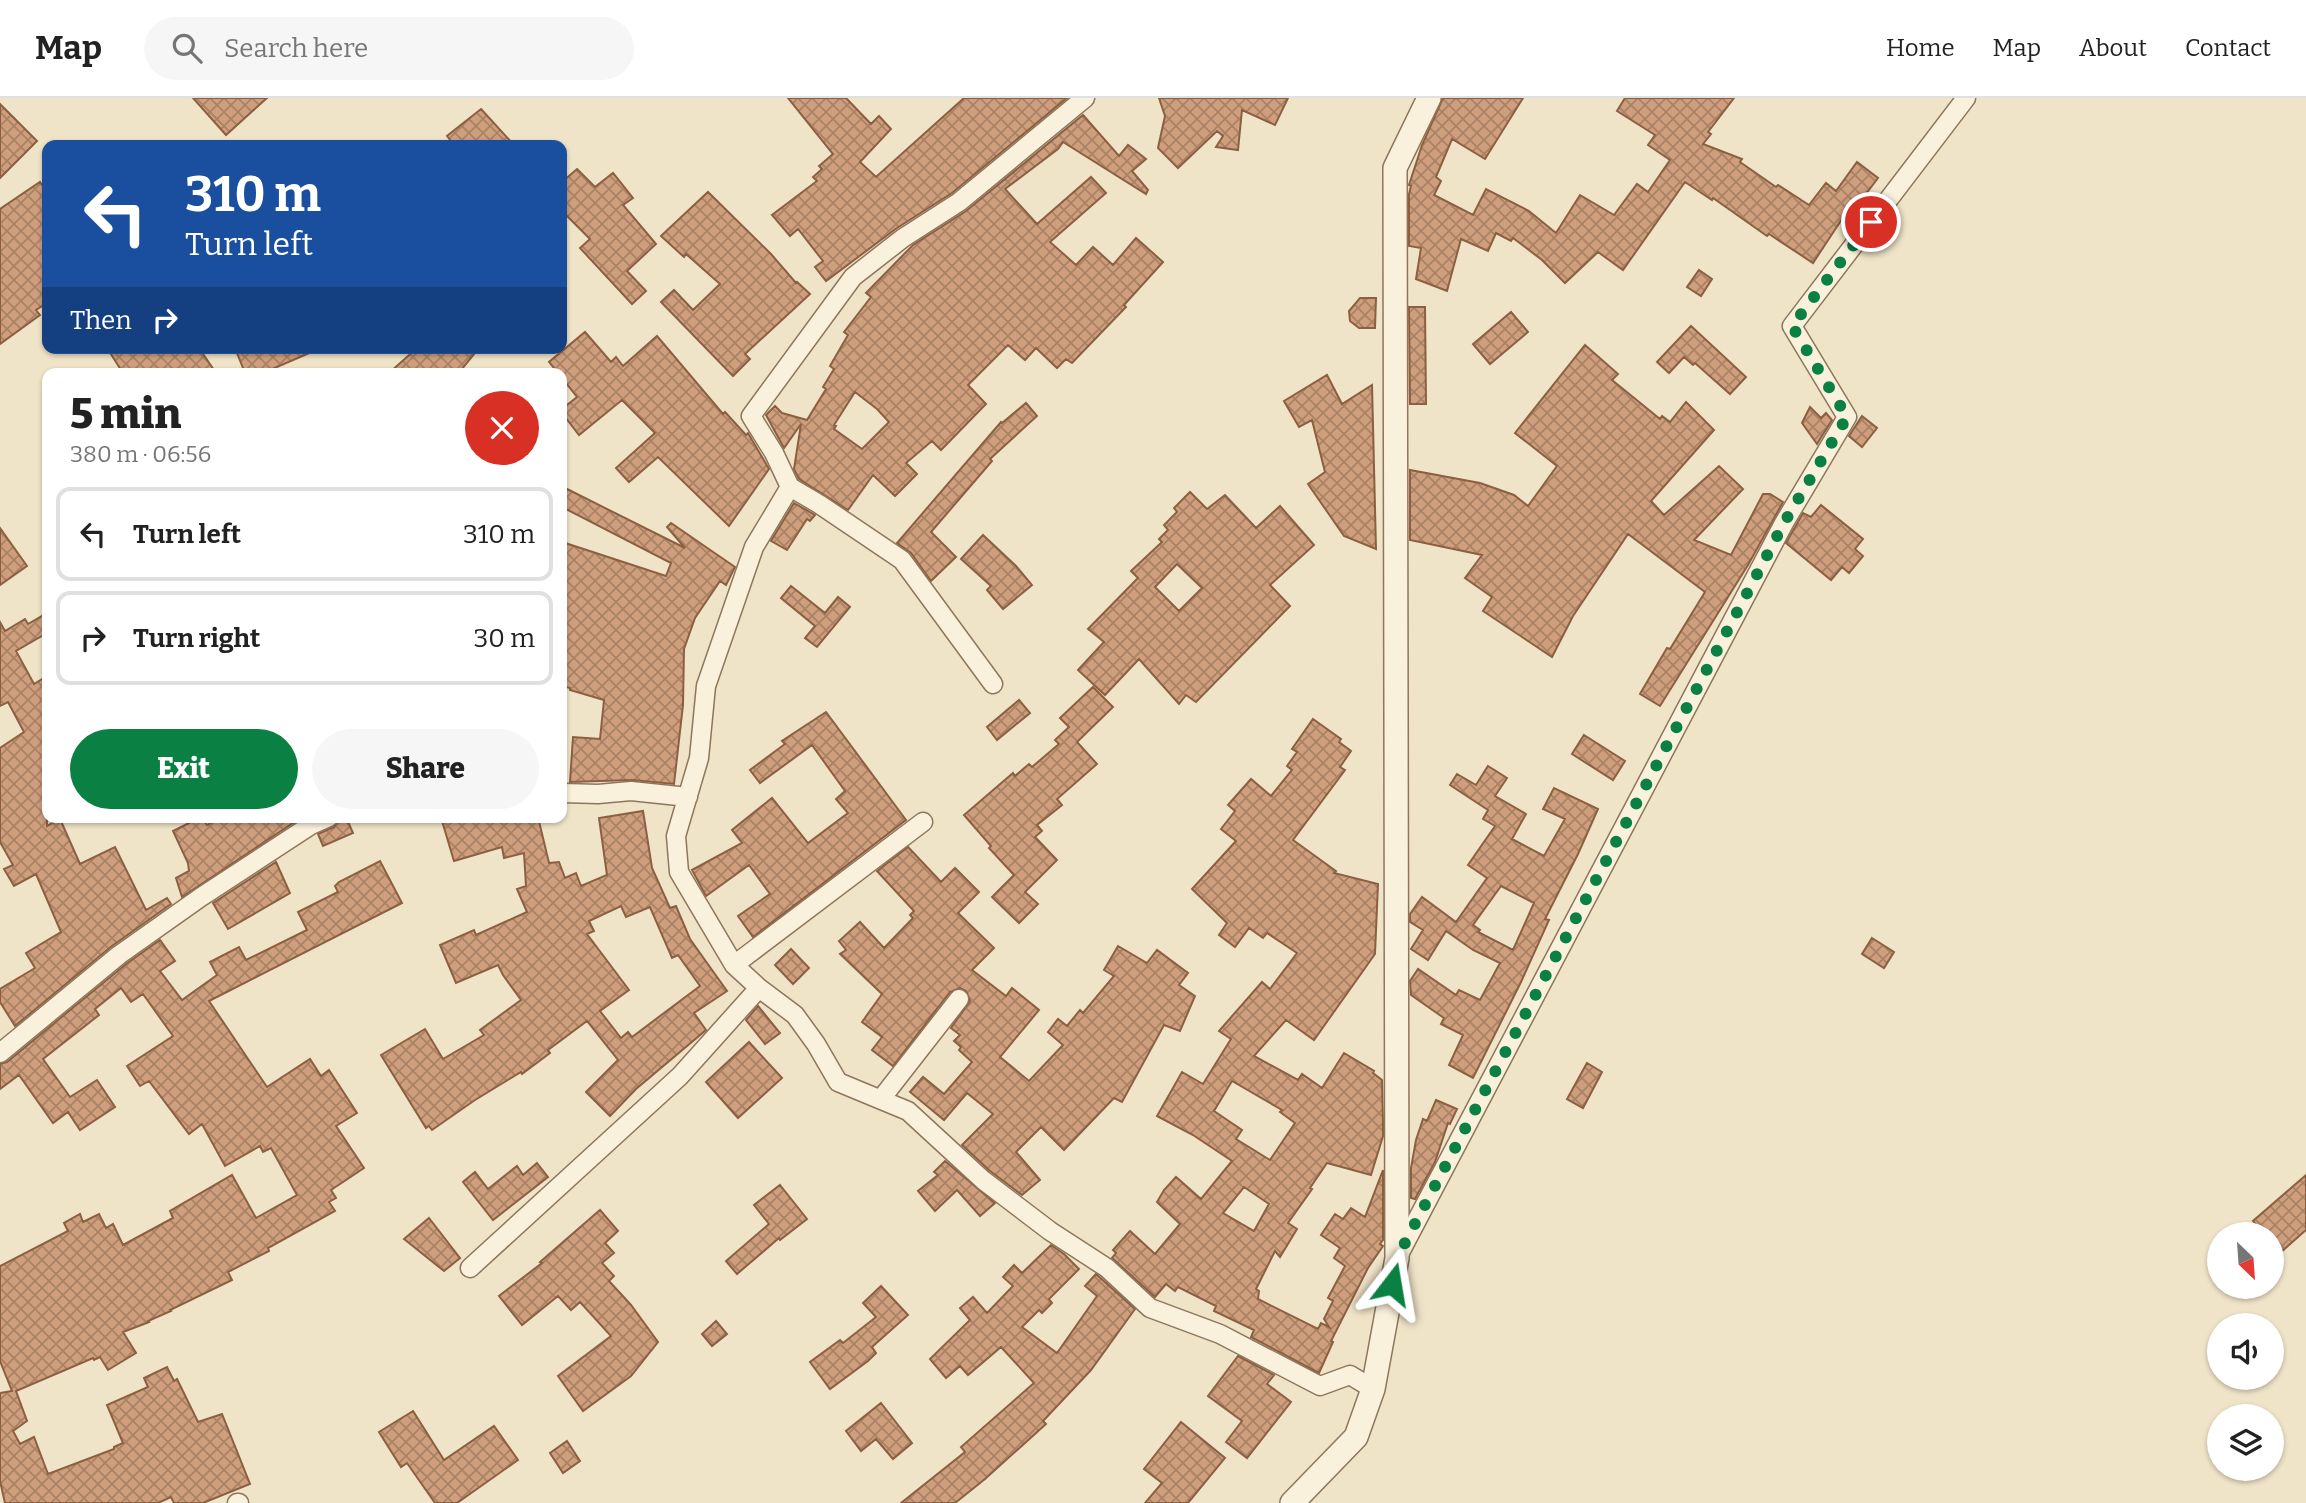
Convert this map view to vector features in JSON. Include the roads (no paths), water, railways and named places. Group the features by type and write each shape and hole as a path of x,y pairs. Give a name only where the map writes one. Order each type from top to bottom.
{"street":[{"path":"993,684 902,560 790,487 774,453 751,416 853,277 903,238 959,202 1085,98"},
{"path":"1292,1503 1356,1437 1373,1388 1397,1258 1395,168 1429,98"},
{"path":"1397,1258 1784,523 1847,417 1792,326 1966,98"},
{"path":"790,487 754,547 706,685 699,758 676,836 679,872 734,965 759,988 795,1014 838,1082 908,1111 983,1180 1050,1231 1107,1268 1150,1308 1220,1334 1320,1386 1350,1376 1373,1388"},
{"path":"567,793 631,791 688,797"},
{"path":"734,965 923,822"},
{"path":"0,1053 119,955 316,823"},
{"path":"470,1268 680,1076 759,988"},
{"path":"881,1099 959,999"}]}
